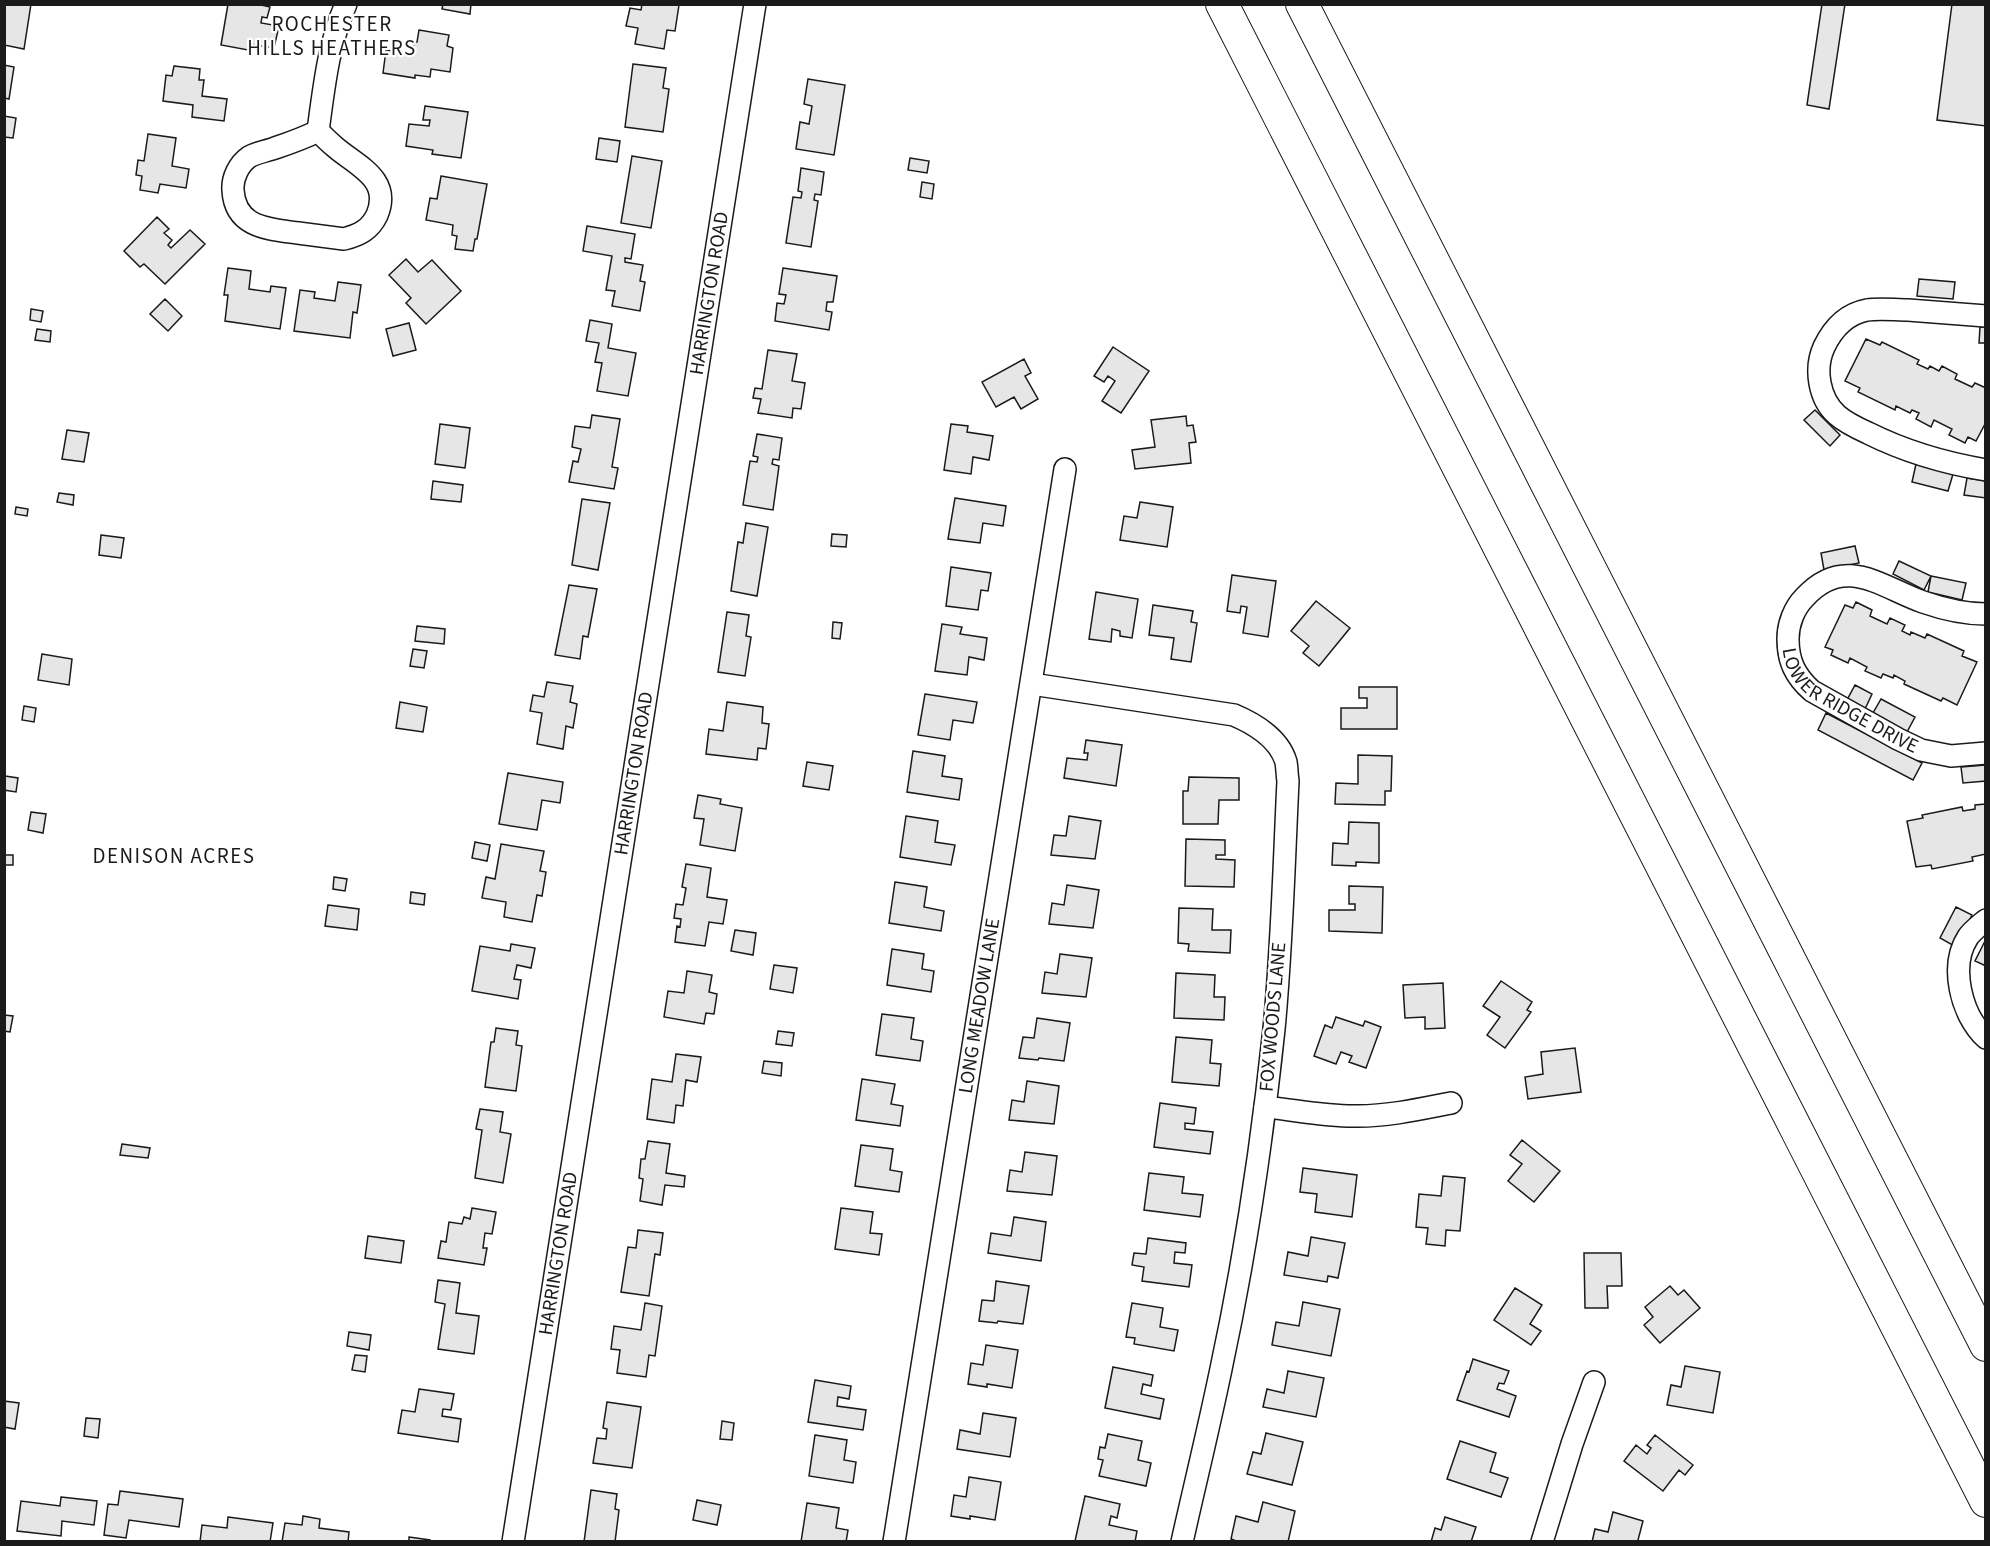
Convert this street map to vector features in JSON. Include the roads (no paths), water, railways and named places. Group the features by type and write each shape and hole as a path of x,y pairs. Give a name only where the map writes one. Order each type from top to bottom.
{"highway":[{"path":"1222,4 1986,1501"},
{"path":"1302,4 1986,1345"}],"street":[{"path":"318,131 331,47 346,4"},
{"name":"HARRINGTON ROAD","path":"513,1542 755,4"},
{"path":"318,131 373,177 380,200 373,222 365,231 344,238 260,227 246,220 233,198 232,186 243,163 250,156 301,140 318,131"},
{"path":"1986,316 1890,309 1857,313 1846,318 1827,340 1821,354 1819,372 1826,401 1836,414 1851,425 1912,453 1986,470"},
{"name":"LONG MEADOW LANE","path":"894,1542 1065,469"},
{"name":"LOWER RIDGE DRIVE","path":"1986,614 1970,614 1941,608 1877,580 1843,576 1825,582 1798,604 1788,633 1788,651 1793,669 1812,691 1898,739 1936,754 1952,756 1986,753"},
{"name":"FOX WOODS LANE","path":"1032,684 1234,715 1260,728 1276,743 1286,761 1288,780 1281,933 1265,1107 1235,1299 1182,1542"},
{"path":"1986,920 1968,937 1958,969 1961,997 1978,1031 1986,1038"},
{"path":"1265,1107 1327,1115 1357,1116 1384,1115 1451,1103"},
{"path":"1542,1542 1594,1382"}],"district":[{"name":"ROCHESTER HILLS HEATHERS","path":"332,36"},
{"name":"DENISON ACRES","path":"174,856"}]}
